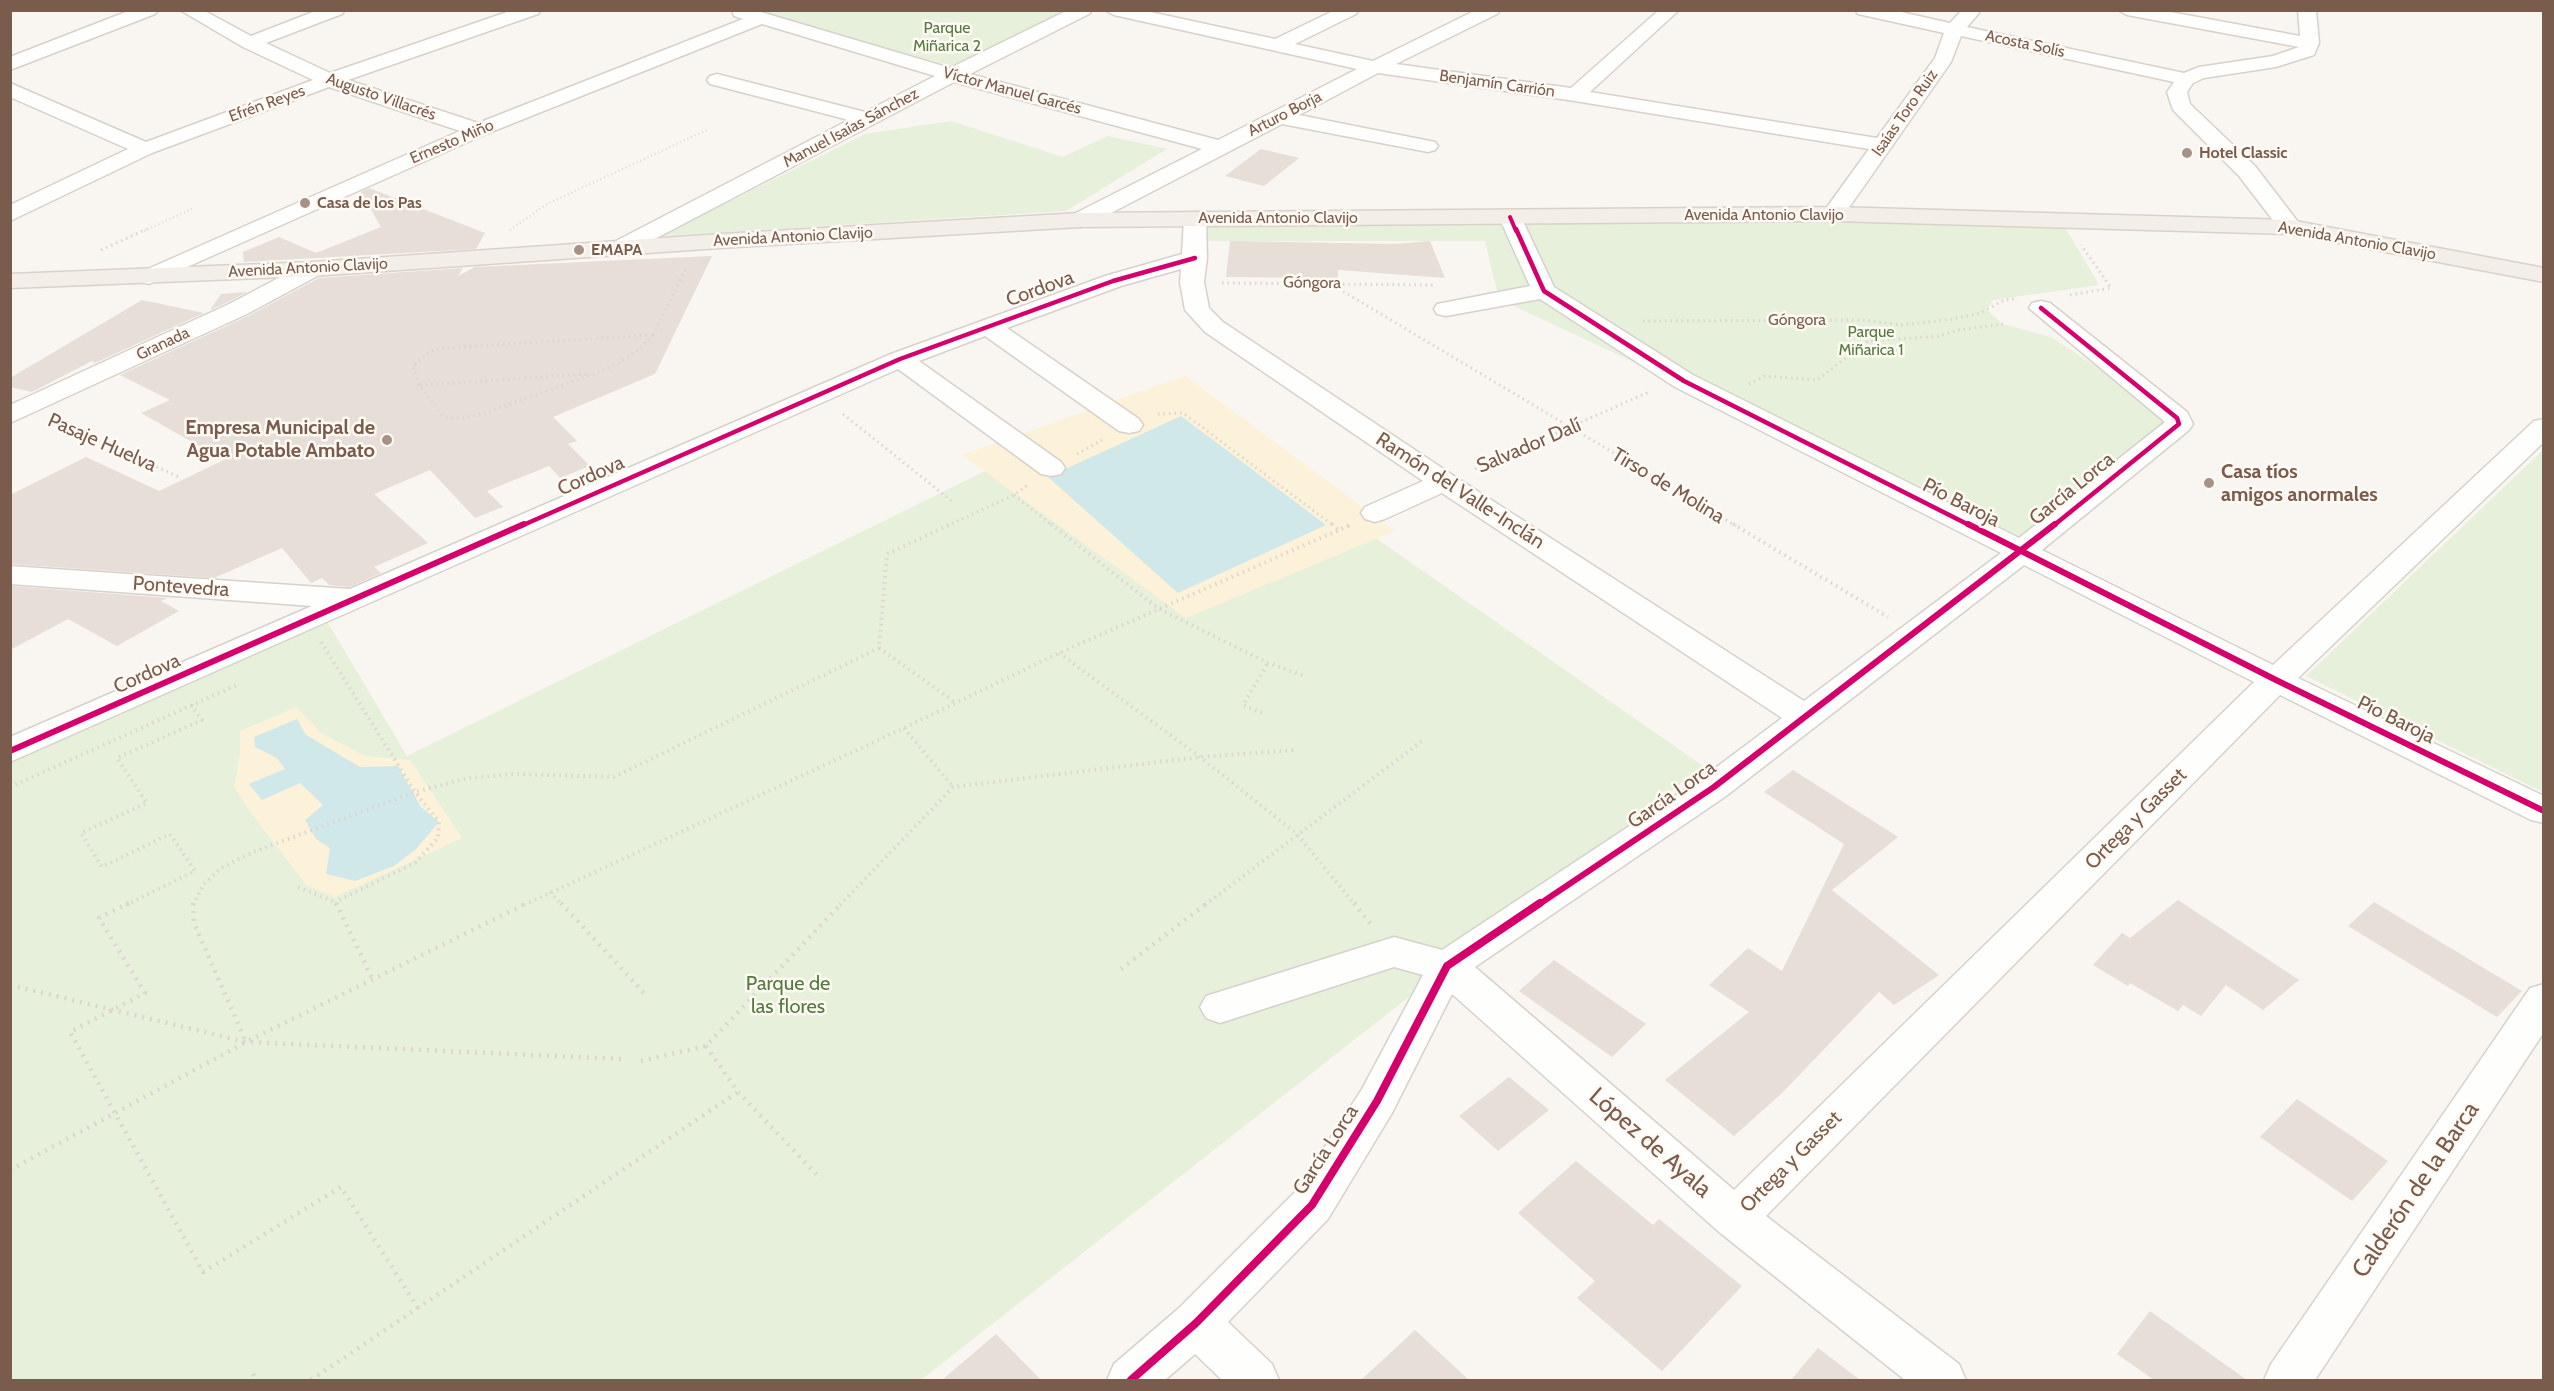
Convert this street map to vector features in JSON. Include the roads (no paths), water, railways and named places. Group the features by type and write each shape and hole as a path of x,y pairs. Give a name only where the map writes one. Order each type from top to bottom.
{"main road":[{"name":"Avenida Antonio Clavijo","path":"10,280 148,277 313,269 1080,220 1833,214 2290,227 2544,275"}],"street":[{"path":"10,64 149,10"},
{"name":"Augusto Villacrés","path":"189,10 250,43 330,81 479,130"},
{"path":"250,43 336,10"},
{"name":"Efrén Reyes","path":"10,214 145,149 532,10"},
{"name":"Víctor Manuel Garcés","path":"735,10 951,75 1221,147"},
{"name":"Manuel Isaías Sánchez","path":"621,248 951,75 1083,10"},
{"name":"Benjamín Carrión","path":"1114,10 1376,67 1575,95 1882,145"},
{"path":"1276,46 1350,10"},
{"name":"Arturo Borja","path":"1080,220 1491,10"},
{"path":"1575,95 1670,10"},
{"name":"Acosta Solís","path":"1864,10 2186,79"},
{"name":"Isaías Toro Ruiz","path":"1833,214 1944,58 1955,29 1972,10"},
{"path":"2127,10 2310,43"},
{"path":"2290,227 2247,171 2180,106 2177,92 2186,79 2214,69 2296,57 2307,51 2310,43 2307,10"},
{"path":"1187,27 1218,15"},
{"name":"Ernesto Miño","path":"148,277 479,130 761,18"},
{"path":"717,80 868,119"},
{"path":"10,89 145,149"},
{"path":"1279,117 1428,146"},
{"path":"1446,309 1544,291 1510,217"},
{"name":"Ramón del Valle-Inclán","path":"1195,219 1193,270 1197,310 1214,327 1444,482 1806,717"},
{"name":"Granada","path":"18,412 238,309 313,269"},
{"name":"Cordova","path":"10,751 900,360 1113,281 1193,270"},
{"name":"Pío Baroja","path":"1544,291 1684,381 2020,552 2544,811"},
{"name":"García Lorca","path":"1131,1380 1196,1323 1312,1205 1377,1101 1448,966 1714,788 2020,552 2179,424 2177,418 2041,308"},
{"path":"987,326 1129,425"},
{"path":"900,360 1051,468"},
{"name":"Ortega y Gasset","path":"1734,1218 2276,680 2544,427"},
{"path":"1375,513 1444,482"},
{"name":"Pontevedra","path":"10,575 351,600"},
{"path":"1220,1007 1394,952 1448,966"},
{"name":"López de Ayala","path":"1448,966 1734,1218 1942,1380"},
{"name":"Calderón de la Barca","path":"2288,1380 2544,999"},
{"path":"1196,1323 1255,1380"}],"water":[{"path":"1181,416 1326,525 1178,593 1048,477"},
{"path":"297,719 306,735 360,767 398,766 421,807 439,822 416,849 394,866 355,881 326,874 330,848 316,839 305,820 323,805 300,783 262,800 249,784 285,769 277,758 255,747 254,737"}],"place":[{"name":"Hotel Classic","path":"2187,153"},
{"name":"Casa de los Pas","path":"305,203"},
{"name":"EMAPA","path":"579,250"},
{"name":"Empresa Municipal de Agua Potable Ambato","path":"387,440"},
{"name":"Casa tíos amigos anormales","path":"2209,483"}],"park label":[{"name":"Parque Miñarica 2","path":"947,37"},
{"name":"Parque Miñarica 1","path":"1871,341"},
{"name":"Parque de las flores","path":"788,996"}]}
